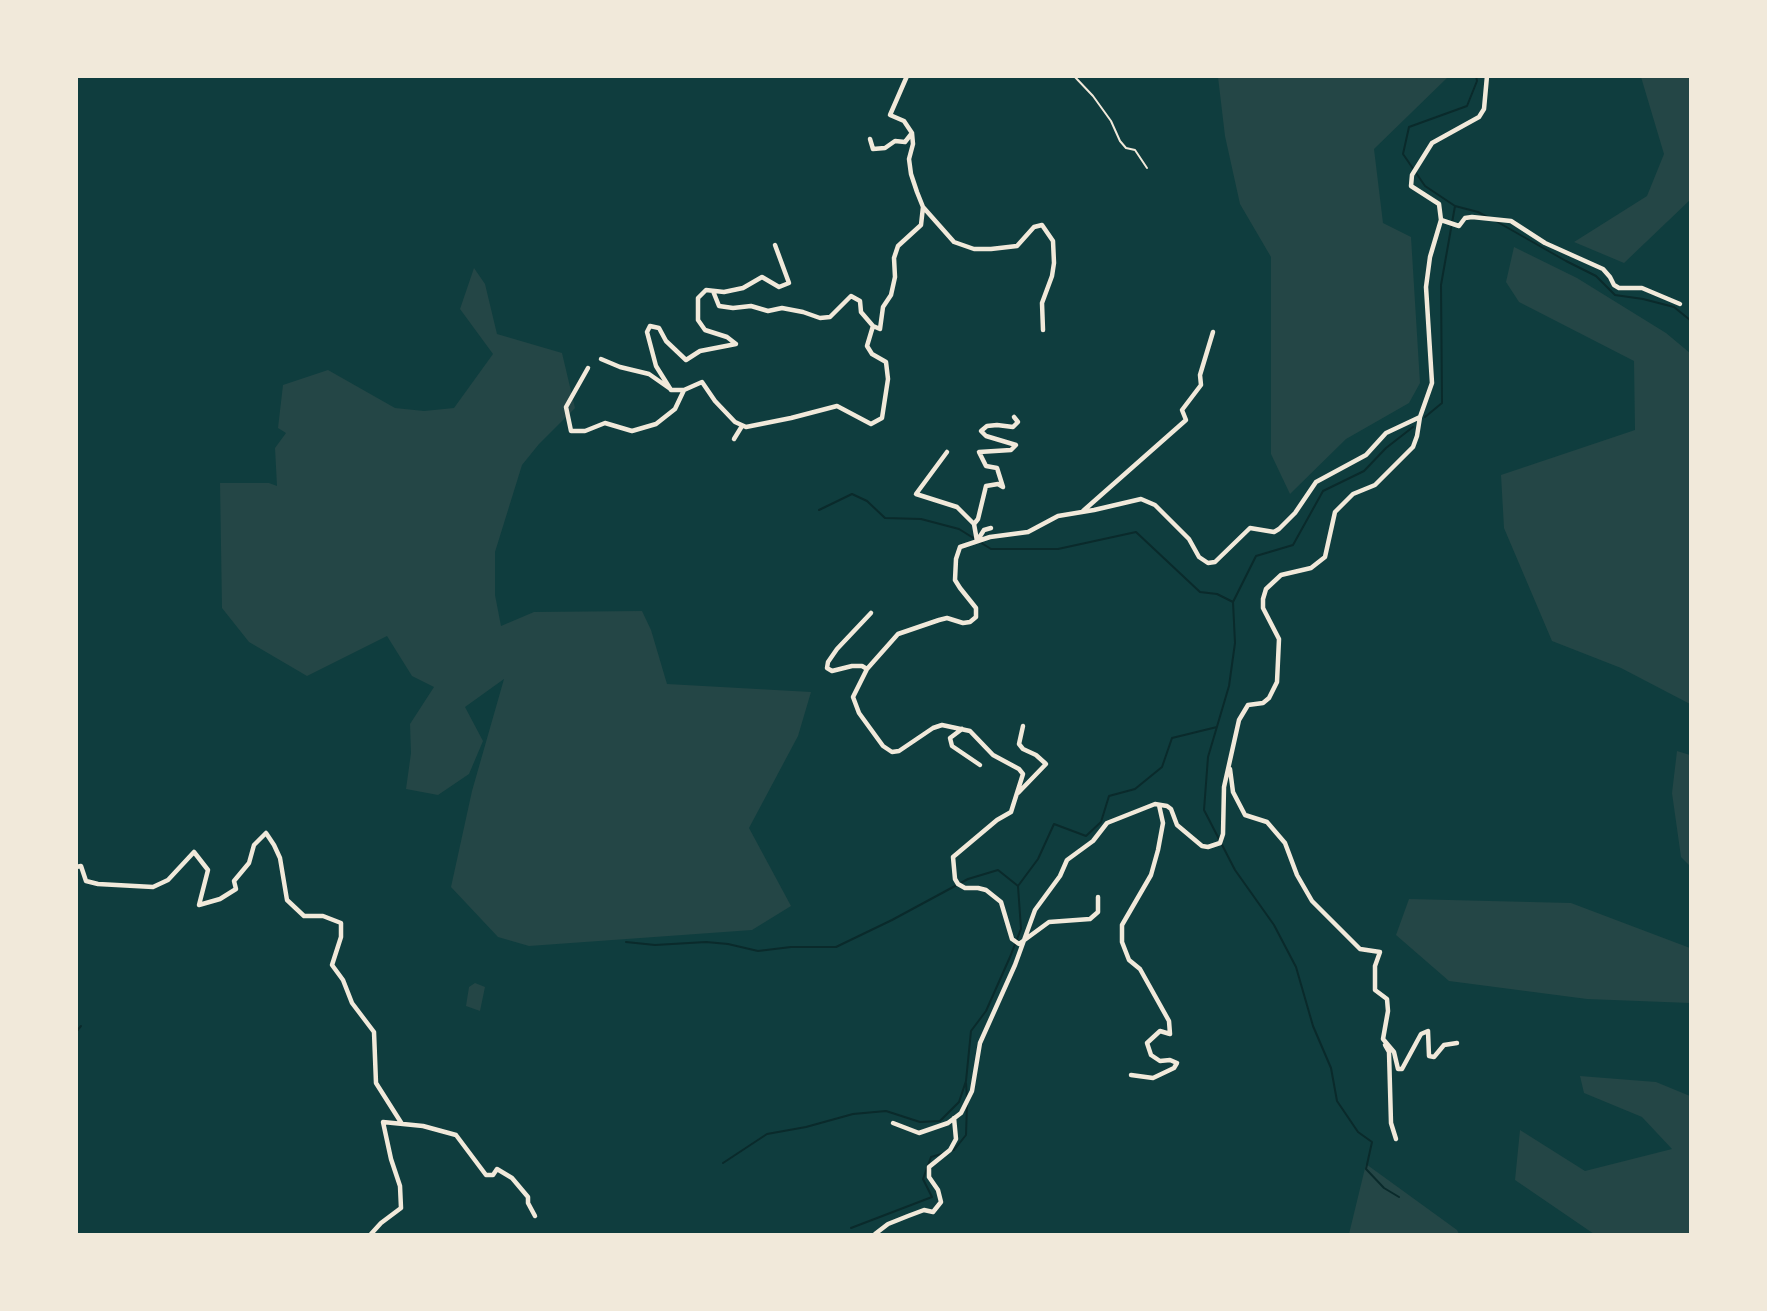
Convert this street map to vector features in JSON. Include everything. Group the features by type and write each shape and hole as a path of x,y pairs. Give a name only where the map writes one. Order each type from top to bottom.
{"street":[{"path":"907,76 890,115 904,120 912,133 909,159 911,174 923,207 954,242 974,249 1017,246 1034,227 1042,225 1053,241 1052,276 1042,303 1044,330"},
{"path":"893,1123 919,1133 941,1126 961,1113 972,1091 981,1043 1035,910 1060,876 1067,860 1093,841 1107,823 1155,804 1172,809 1177,825 1202,846 1208,847 1220,843 1224,787 1239,720 1248,705 1263,703 1269,698 1276,682 1279,639 1263,608 1266,589 1281,575 1311,568 1325,557 1335,512 1353,494 1375,485 1413,447 1420,417 1432,383 1426,287 1430,257 1441,220 1438,204 1411,186 1412,175 1432,143 1479,117 1484,109 1487,76"},
{"path":"870,139 873,148 885,148 895,141 905,142 912,133"},
{"path":"713,291 719,306 733,308 751,306 768,311 782,308 820,318 830,317 852,296 860,301 861,312 873,326 880,329 883,307 891,295 895,277 894,258 898,246 921,225 923,207"},
{"path":"1441,220 1460,226 1465,218 1472,217 1511,221 1545,243 1603,269 1614,285 1619,288 1642,288 1680,304"},
{"path":"671,390 656,366 647,332 650,326 656,326 666,341 686,360 700,351 736,344 727,337 705,330 698,320 698,298 706,290 724,292 743,288 762,277 779,287 789,283 775,245"},
{"path":"601,359 620,367 649,374 671,390 684,390 702,382 715,401 735,422 746,427 837,406 871,424 882,418 888,379 886,362 872,354 867,346 873,326"},
{"path":"1081,512 1186,420 1182,410 1201,385 1200,375 1213,332"},
{"path":"588,368 566,407 571,431 585,431 605,423 632,431 656,424 675,409 684,390"},
{"path":"974,525 978,519 986,486 998,484 1003,487 997,468 986,466 979,452 1011,450 1016,445 986,436 981,430 997,424 1013,427 1018,422 1014,417"},
{"path":"1098,897 1098,912 1090,919 1050,922 1019,944 1012,939 1001,902 993,894 978,888 965,888 958,884 955,879 953,857 997,820 1011,812 1023,774 1020,769 993,755 970,731 942,725 933,728 899,751 892,752 883,746 860,713 854,697 867,669 898,634 946,618 963,623 970,622 976,617 976,608 956,580 960,548 990,537 1028,532 1058,516 1141,499 1155,505 1189,539 1199,557 1208,563 1215,562 1250,528 1274,532 1279,529 1295,513 1316,482 1366,455 1386,433 1420,417"},
{"path":"734,439 742,426"},
{"path":"947,452 916,494 957,507 974,525 977,541"},
{"path":"977,541 984,530 991,528"},
{"path":"867,669 862,666 832,671 827,668 828,662 837,649 872,613"},
{"path":"1017,795 1046,764 1019,744 1023,726"},
{"path":"962,729 950,738 952,746 980,765"},
{"path":"1229,765 1233,792 1245,815 1267,822 1285,843 1297,875 1312,901 1360,949 1380,951 1375,966 1375,990 1387,999 1388,1011 1383,1039 1389,1052 1391,1123 1396,1139"},
{"path":"1131,1075 1154,1078 1173,1068 1177,1063 1170,1060 1160,1061 1151,1055 1147,1043 1160,1031 1170,1034 1169,1021 1140,969 1129,960 1122,942 1122,926 1151,875 1158,850 1163,823 1159,805"},
{"path":"76,867 81,866 86,881 98,884 153,887 168,880 194,852 208,870 199,905 220,899 236,889 234,881 249,863 254,845 266,833 280,858 287,900 304,916 323,916 341,923 341,937 332,965 343,980 352,1003 374,1032 376,1083 402,1124"},
{"path":"1383,1039 1394,1052 1398,1069 1402,1069 1421,1034 1428,1031 1429,1056 1434,1057 1444,1045 1457,1043"},
{"path":"875,1234 888,1224 908,1216 924,1210 933,1212 941,1202 938,1190 929,1178 928,1167 950,1150 956,1139 954,1118"},
{"path":"371,1234 400,1208 400,1186 382,1122 423,1126 456,1135 486,1174 493,1175 497,1169 512,1178 528,1197 528,1203 535,1216"}],"lane":[{"path":"1074,76 1093,96 1111,121 1120,141 1126,148 1135,150 1147,168"}],"shaded area":[{"path":"1218,77 1448,77 1374,149 1383,223 1411,237 1420,383 1409,403 1346,439 1290,494 1271,454 1271,257 1240,204 1225,136"},
{"path":"1641,77 1690,77 1690,200 1624,263 1574,242 1647,196 1664,154"},
{"path":"1514,247 1577,278 1666,333 1690,353 1690,704 1621,668 1552,641 1504,528 1501,475 1635,430 1634,361 1519,302 1506,282"},
{"path":"474,268 485,284 497,334 562,353 575,408 539,444 522,465 495,552 495,595 501,626 534,612 642,611 651,630 667,684 811,692 798,736 749,828 791,906 752,930 529,946 498,937 451,887 472,791 504,679 465,707 483,741 469,774 438,795 406,789 411,753 410,724 434,687 412,676 387,636 307,676 249,642 222,608 220,483 269,483 277,486 275,448 286,433 278,428 283,385 328,370 395,408 424,411 454,408 493,354 460,309"},
{"path":"1677,751 1690,755 1690,866 1681,857 1672,793"},
{"path":"1409,899 1571,903 1690,948 1690,1003 1587,999 1449,981 1396,935"},
{"path":"475,983 485,987 480,1011 466,1006 469,987"},
{"path":"1580,1076 1656,1082 1690,1096 1690,1234 1594,1234 1515,1180 1520,1130 1585,1171 1672,1149 1642,1117 1584,1093"},
{"path":"1366,1164 1457,1230 1459,1234 1349,1234"}],"waterway":[{"path":"1425,417 1442,403 1441,285 1455,206 1425,186 1403,154 1409,127 1467,106 1477,81 1476,76"},
{"path":"1455,206 1478,212 1489,218"},
{"path":"1494,220 1596,276 1615,295 1674,307 1690,320"},
{"path":"1399,1197 1384,1188 1366,1169 1372,1142 1358,1132 1337,1101 1331,1068 1313,1026 1296,967 1274,925 1235,870 1204,810 1208,757 1229,686 1235,643 1233,602 1256,556 1293,545 1323,491 1364,471 1386,448 1413,427"},
{"path":"819,510 852,494 867,501 885,518 921,519 959,529 991,549 1058,549 1136,532 1200,592 1217,594 1233,602"},
{"path":"626,942 655,945 706,942 758,951 791,947 836,947 968,879 998,870 1018,886 1038,859 1054,824 1086,836 1101,822 1109,796 1135,789 1162,767 1172,738 1217,727"},
{"path":"723,1163 767,1134 806,1127 853,1114 886,1111 920,1122 940,1121 959,1102 966,1081 971,1031 986,1011 1021,929 1018,886"},
{"path":"76,1032 81,1026"},
{"path":"966,1083 967,1098"},
{"path":"950,1151 954,1150 966,1135 967,1104"},
{"path":"851,1228 932,1197 923,1179 931,1157 945,1153"}]}
